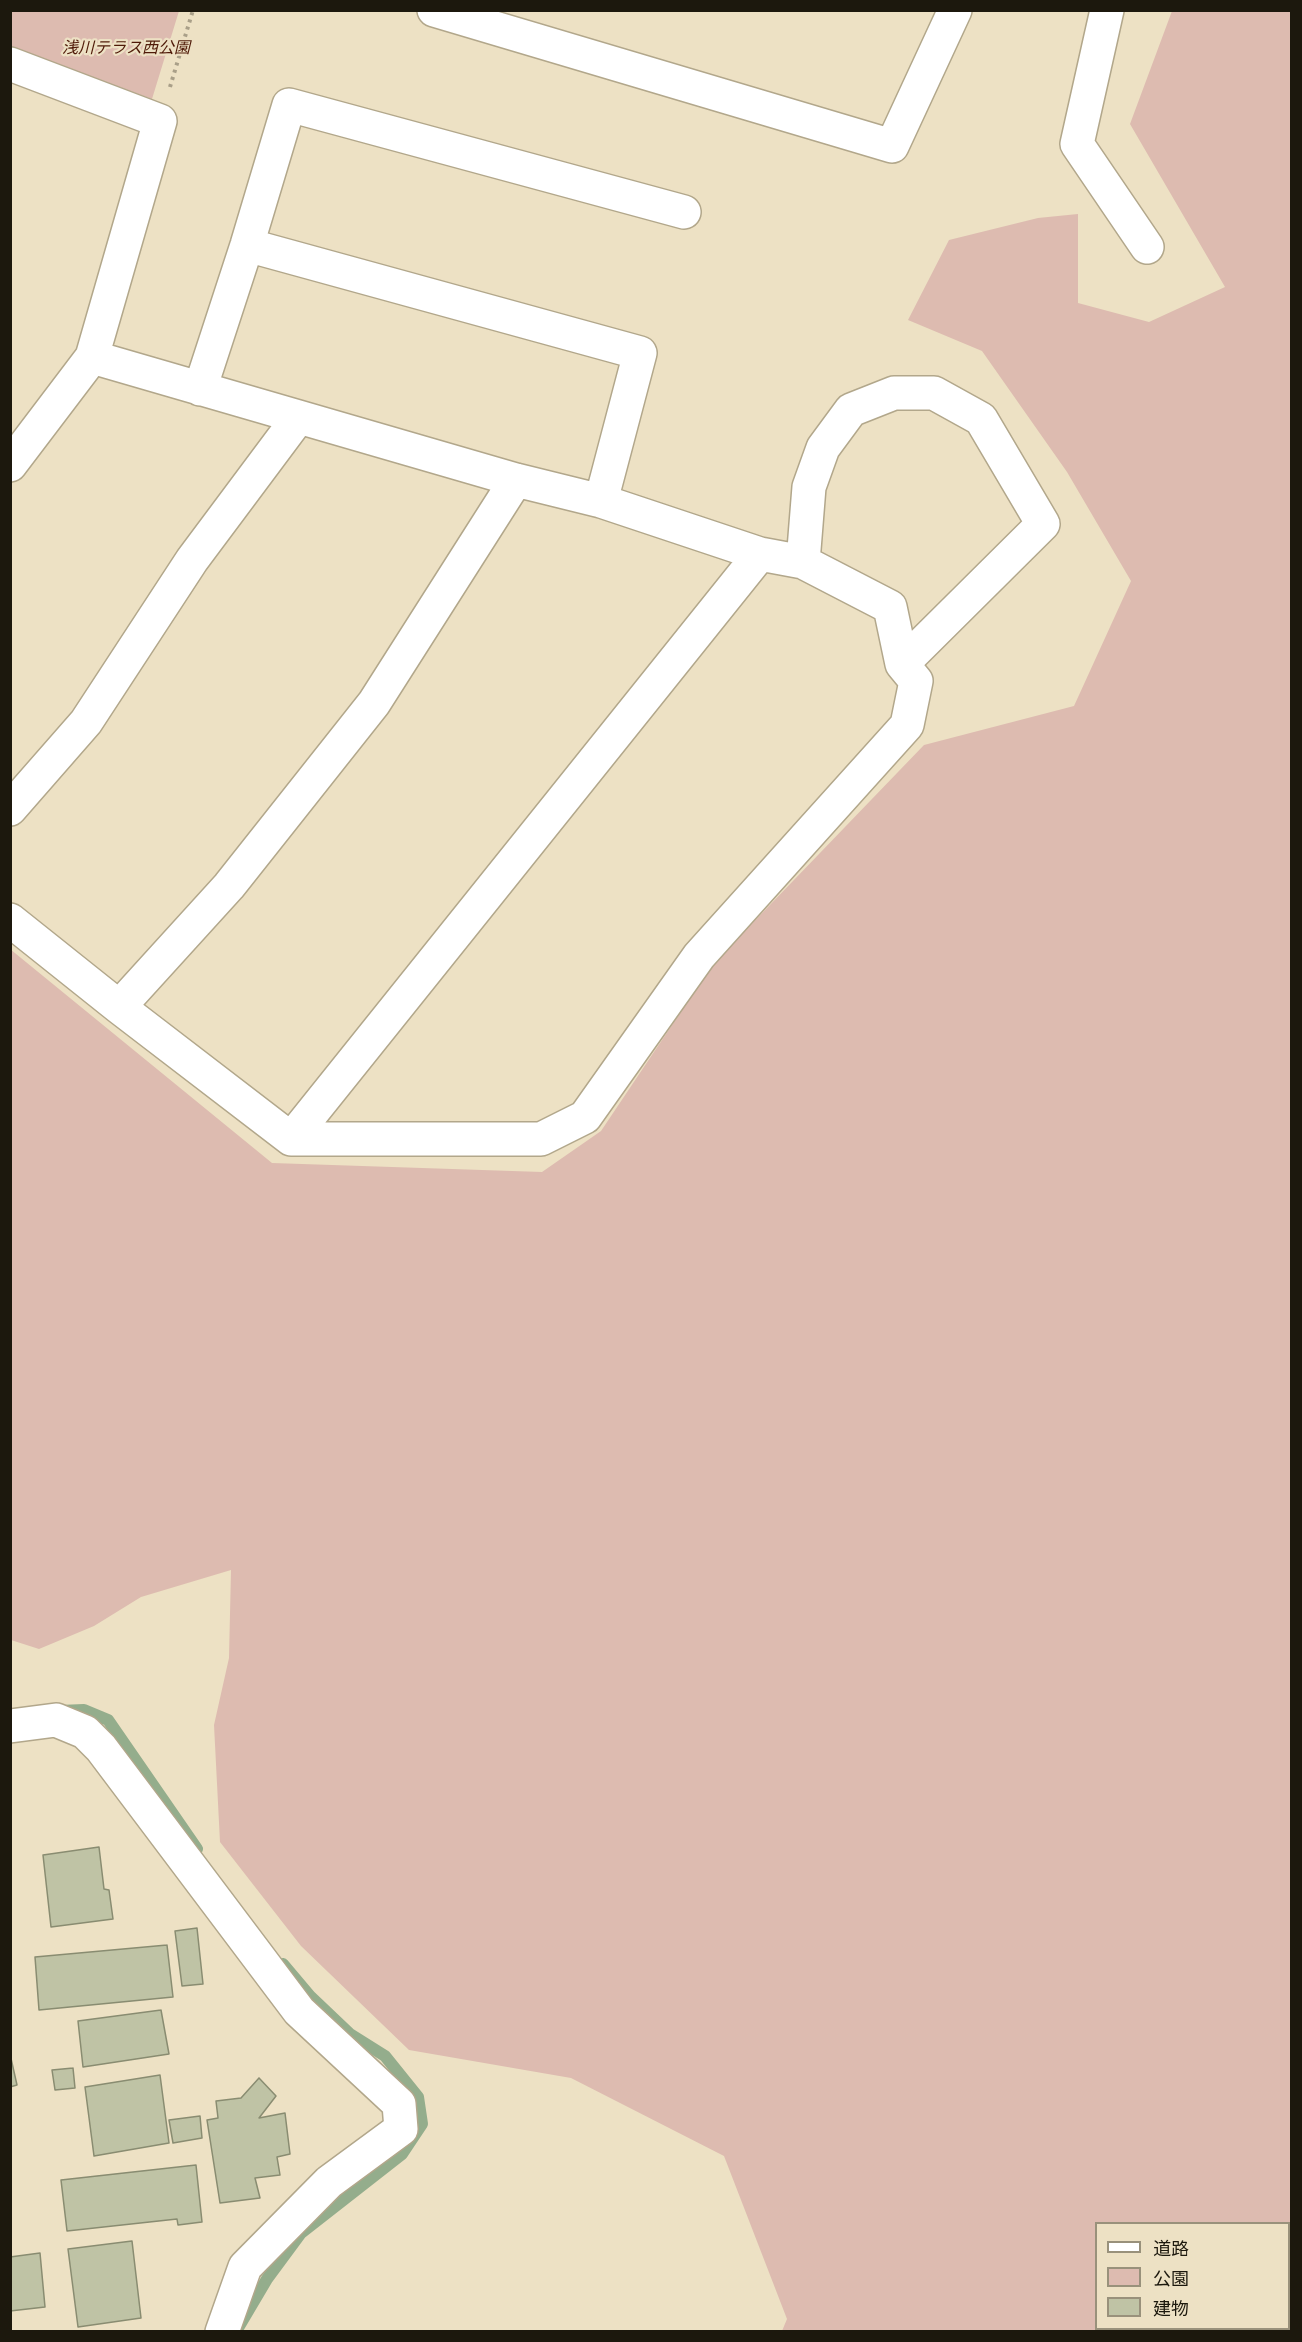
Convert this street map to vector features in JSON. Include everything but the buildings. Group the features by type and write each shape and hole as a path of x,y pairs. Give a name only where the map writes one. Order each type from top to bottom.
{"street":[{"path":"434,10 892,146 955,10"},
{"path":"1107,10 1077,144 1148,247"},
{"path":"10,64 160,121 92,357 10,465"},
{"path":"200,389 289,105 684,212"},
{"path":"247,244 640,353 600,501"},
{"path":"10,920 291,1139 541,1140 585,1117 699,956 907,725 916,681 902,664 890,607 803,562 760,554 600,501 516,480 92,357"},
{"path":"803,562 809,487 824,448 851,410 894,393 934,393 981,419 1043,524 902,664"},
{"path":"10,809 86,722 192,560 298,418"},
{"path":"119,1007 229,886 374,703 516,480"},
{"path":"291,1139 760,554"},
{"path":"10,1726 56,1720 85,1732 101,1748 299,2011 399,2104 401,2129 329,2182 245,2267 222,2331"}],"path":[{"path":"160,121 193,10"}],"green space":[{"name":"浅川テラス西公園","path":"11,11 179,11 152,99 11,48"},
{"path":"1172,11 1291,11 1291,2331 782,2331 787,2319 724,2156 571,2078 409,2050 301,1946 220,1842 214,1725 229,1658 231,1570 141,1597 94,1626 39,1649 11,1640 10,949 272,1163 542,1172 601,1131 713,964 924,745 1074,706 1131,581 1067,472 982,351 908,320 949,240 1038,218 1078,214 1078,303 1149,322 1225,287 1130,124"}],"waterway":[{"path":"60,1711 84,1710 108,1720 197,1849"},
{"path":"238,2328 267,2279 301,2233 402,2154 422,2124 418,2097 385,2056 350,2034 310,1996 283,1964"}]}
